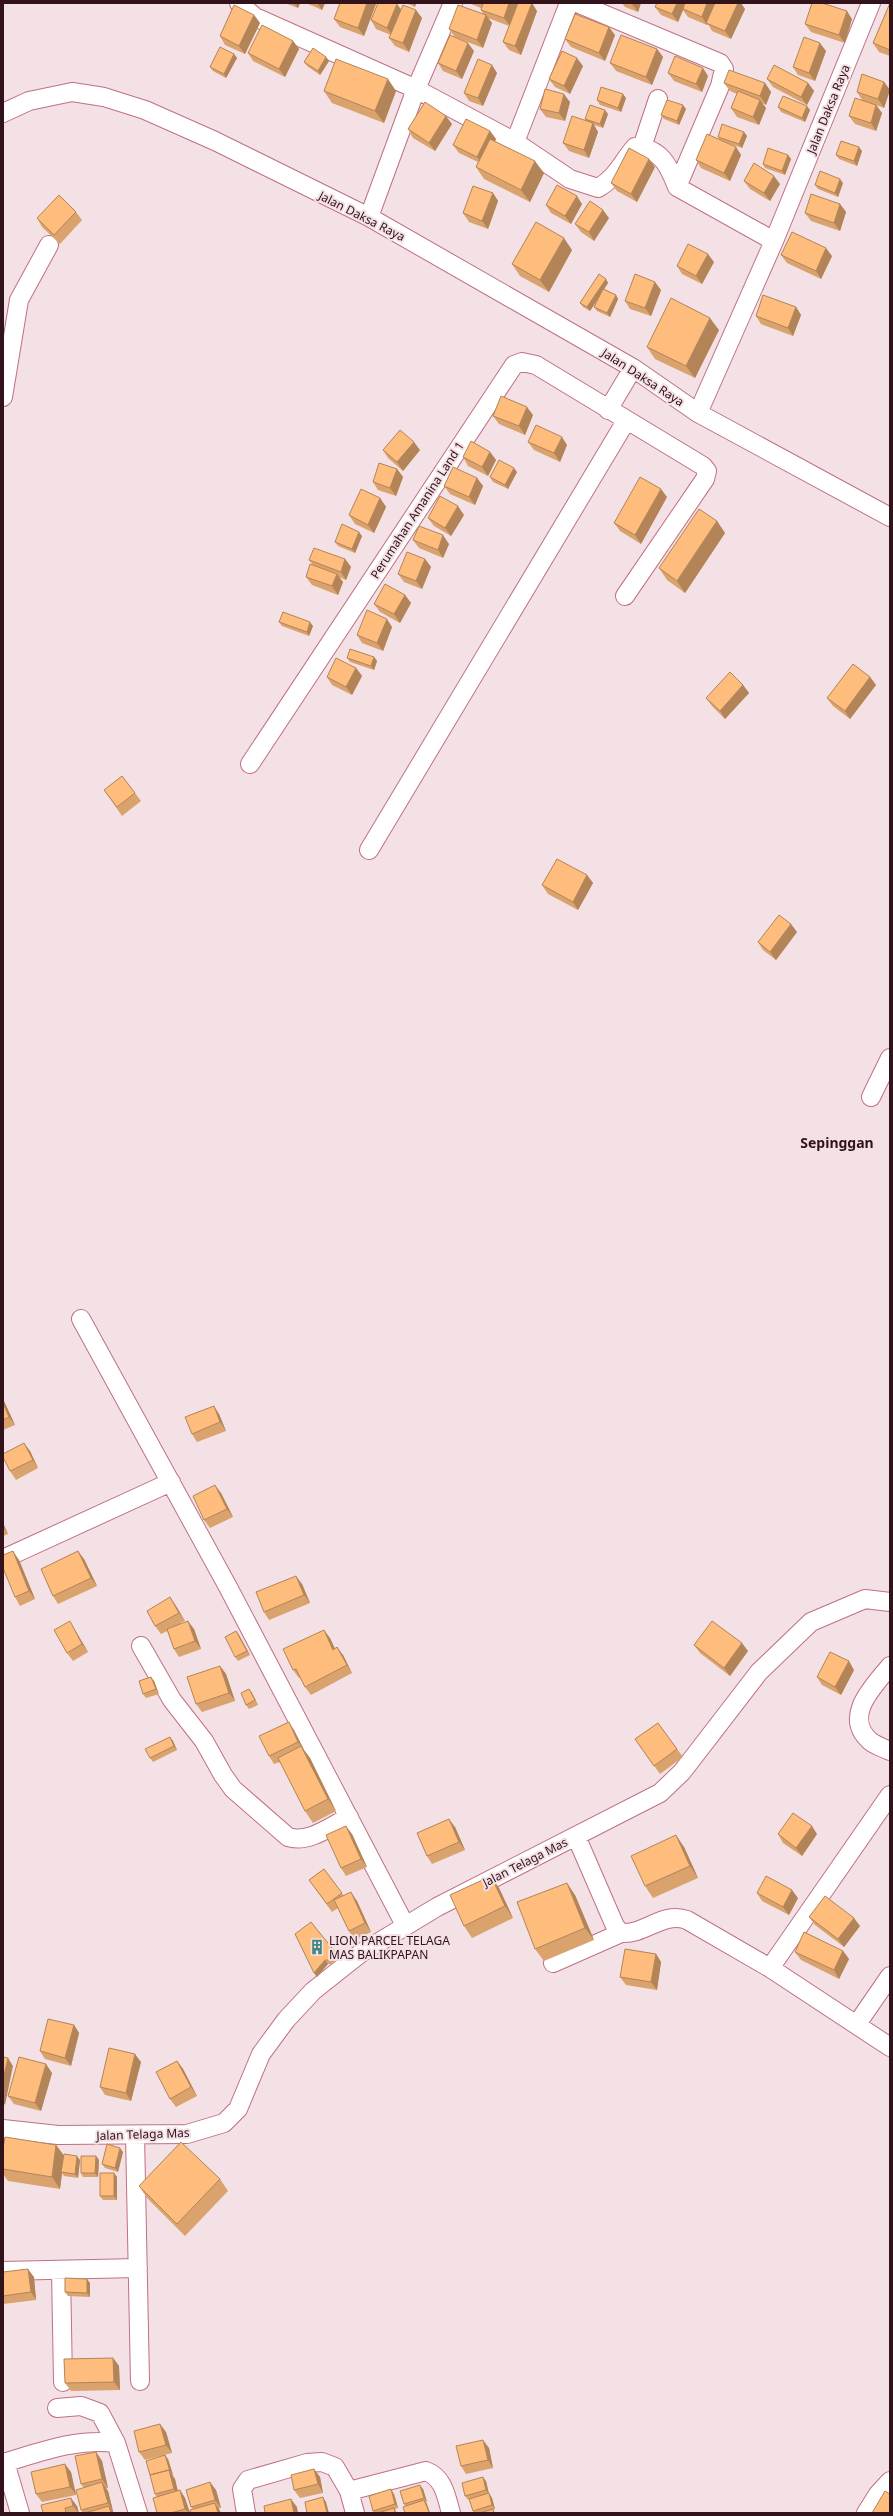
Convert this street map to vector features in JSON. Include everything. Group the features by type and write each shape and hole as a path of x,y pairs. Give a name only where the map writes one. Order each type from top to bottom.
{"street":[{"path":"239,3 254,17 416,88 515,142 570,179 598,188 610,181 620,170 635,147 642,147 657,154 668,164 677,187 774,241"},
{"path":"369,218 416,88 453,3"},
{"path":"515,142 569,3"},
{"path":"577,3 715,60 724,70 720,86 677,187"},
{"name":"Jalan Daksa Raya","path":"698,413 774,241 865,5"},
{"name":"Jalan Daksa Raya","path":"3,113 29,101 72,92 104,97 145,110 215,141 369,218 633,368 698,413 890,517"},
{"path":"642,147 658,99"},
{"path":"3,397 19,300 49,245"},
{"name":"Perumahan Amanina Land 1","path":"250,764 514,365 522,362 536,365 626,421 703,466 707,471 705,479 624,596"},
{"path":"608,410 633,368"},
{"path":"369,850 626,421"},
{"path":"871,1097 890,1058"},
{"path":"81,1319 171,1482 405,1925"},
{"path":"3,1559 171,1482"},
{"name":"Jalan Telaga Mas","path":"3,2128 58,2135 135,2136 187,2134 224,2123 238,2109 261,2054 286,2020 313,1991 361,1952 405,1925 660,1793 682,1772 758,1672 810,1622 865,1599 890,1602"},
{"path":"140,1646 172,1700 204,1741 222,1775 233,1789 288,1837 297,1840 307,1838 349,1817"},
{"path":"890,1666 863,1699 859,1712 860,1726 870,1741 890,1751"},
{"path":"770,1968 890,1795"},
{"path":"576,1836 615,1926 621,1933"},
{"path":"554,1963 621,1933 630,1934 667,1918 678,1916 770,1968 890,2047"},
{"path":"857,2024 890,1976"},
{"path":"135,2136 140,2381"},
{"path":"3,2271 138,2268"},
{"path":"61,2270 63,2382"},
{"path":"57,2408 81,2406 100,2413 116,2443 138,2513"},
{"path":"20,2513 4,2462 77,2442 93,2440 116,2443"},
{"path":"246,2513 242,2489 248,2480 307,2464 322,2462 335,2467 349,2491 354,2513"},
{"path":"349,2491 426,2471 435,2475 442,2484 451,2513"},
{"path":"866,2513 878,2494 890,2481"}],"building":[{"path":"340,3 367,3 358,28 334,19"},
{"path":"378,3 397,4 387,28 371,20"},
{"path":"483,3 509,3 504,18 481,10"},
{"path":"518,3 532,3 515,46 503,42"},
{"path":"657,3 677,3 672,14 655,7"},
{"path":"685,3 707,3 702,17 683,9"},
{"path":"715,3 738,3 725,31 706,23"},
{"path":"812,3 822,3 847,11 839,35 805,24"},
{"path":"890,3 890,50 873,43"},
{"path":"234,5 254,15 239,46 220,36"},
{"path":"403,5 416,10 403,43 389,38"},
{"path":"458,5 486,15 477,40 449,29"},
{"path":"575,14 609,27 599,53 565,39"},
{"path":"262,25 293,41 279,69 248,53"},
{"path":"450,35 468,43 456,71 438,63"},
{"path":"621,35 657,49 646,77 610,63"},
{"path":"804,37 820,43 809,73 793,67"},
{"path":"220,47 234,54 224,74 210,67"},
{"path":"313,48 326,57 318,71 304,62"},
{"path":"562,51 577,58 564,86 549,79"},
{"path":"675,56 703,68 696,84 668,73"},
{"path":"336,59 388,79 375,111 324,91"},
{"path":"478,59 492,65 478,98 464,93"},
{"path":"774,65 808,83 801,97 767,79"},
{"path":"729,70 765,83 760,96 724,83"},
{"path":"862,74 884,82 878,99 857,92"},
{"path":"601,87 623,94 618,108 597,100"},
{"path":"545,89 564,94 559,113 540,109"},
{"path":"738,91 760,100 753,117 731,108"},
{"path":"783,96 807,106 802,118 778,107"},
{"path":"855,98 876,105 871,123 849,116"},
{"path":"667,100 683,105 677,121 661,115"},
{"path":"425,102 446,116 429,143 408,129"},
{"path":"590,105 605,110 600,124 585,119"},
{"path":"572,116 593,123 584,150 563,143"},
{"path":"466,119 490,131 477,157 453,145"},
{"path":"722,124 744,132 739,144 718,137"},
{"path":"707,134 736,147 724,173 696,160"},
{"path":"490,139 535,161 521,190 476,167"},
{"path":"841,141 859,147 854,161 836,155"},
{"path":"629,148 649,159 631,194 611,183"},
{"path":"768,148 788,155 782,171 763,164"},
{"path":"754,163 774,176 764,193 744,181"},
{"path":"820,171 840,179 835,193 815,185"},
{"path":"557,185 577,196 565,216 546,205"},
{"path":"473,186 493,193 482,221 463,213"},
{"path":"811,194 840,204 834,223 805,213"},
{"path":"59,195 76,212 54,235 37,218"},
{"path":"590,201 603,210 589,232 575,224"},
{"path":"536,222 564,238 540,280 512,264"},
{"path":"792,232 826,248 816,271 781,255"},
{"path":"688,244 708,254 696,276 677,266"},
{"path":"599,274 606,279 587,307 580,303"},
{"path":"635,274 655,282 645,308 625,301"},
{"path":"603,289 616,295 607,313 594,307"},
{"path":"763,295 796,307 788,328 756,316"},
{"path":"671,298 710,318 686,366 647,347"},
{"path":"501,396 527,407 519,426 493,416"},
{"path":"536,425 562,437 554,453 528,442"},
{"path":"400,430 414,442 397,462 383,450"},
{"path":"471,441 490,452 482,467 463,457"},
{"path":"499,460 514,468 505,485 490,477"},
{"path":"379,463 397,469 390,488 373,482"},
{"path":"453,467 477,478 469,497 444,486"},
{"path":"640,477 661,489 635,535 614,523"},
{"path":"361,489 380,498 368,525 349,515"},
{"path":"440,496 458,506 445,528 428,518"},
{"path":"699,509 717,521 677,581 659,568"},
{"path":"342,524 359,532 352,549 335,542"},
{"path":"419,526 443,535 438,550 413,540"},
{"path":"314,548 345,559 341,572 309,560"},
{"path":"407,552 425,559 416,581 398,574"},
{"path":"310,564 337,574 332,586 306,577"},
{"path":"385,584 405,595 394,614 374,604"},
{"path":"367,610 387,619 377,643 357,635"},
{"path":"283,612 310,622 307,632 279,622"},
{"path":"350,649 374,657 371,666 347,658"},
{"path":"336,658 356,668 346,687 327,677"},
{"path":"853,664 870,677 845,711 827,698"},
{"path":"730,672 743,685 720,711 706,698"},
{"path":"122,776 135,793 117,807 104,790"},
{"path":"557,859 587,875 573,902 542,885"},
{"path":"779,915 791,924 770,952 758,942"},
{"path":"3,1403 9,1417 3,1420"},
{"path":"214,1406 220,1422 192,1434 185,1417"},
{"path":"24,1443 33,1460 10,1471 3,1454"},
{"path":"215,1485 227,1509 204,1520 193,1496"},
{"path":"13,1551 29,1591 15,1597 3,1568 3,1555"},
{"path":"78,1551 91,1578 53,1596 41,1569"},
{"path":"296,1576 304,1595 264,1612 256,1592"},
{"path":"170,1597 179,1613 155,1626 147,1611"},
{"path":"70,1621 82,1644 67,1653 54,1630"},
{"path":"188,1621 195,1641 174,1649 167,1629"},
{"path":"712,1621 742,1643 724,1668 694,1645"},
{"path":"324,1630 333,1650 337,1647 347,1665 305,1687 296,1669 293,1670 283,1649"},
{"path":"236,1631 247,1651 235,1657 225,1637"},
{"path":"830,1652 849,1661 835,1687 817,1677"},
{"path":"220,1666 229,1693 196,1704 187,1677"},
{"path":"151,1677 156,1689 143,1694 139,1681"},
{"path":"249,1689 255,1700 246,1705 241,1693"},
{"path":"289,1722 298,1742 269,1756 259,1736"},
{"path":"658,1723 677,1749 654,1766 635,1739"},
{"path":"170,1737 174,1746 150,1758 145,1749"},
{"path":"301,1746 328,1799 305,1811 278,1758"},
{"path":"793,1813 812,1826 796,1848 778,1834"},
{"path":"449,1819 459,1842 427,1856 417,1833"},
{"path":"346,1826 361,1859 341,1868 326,1835"},
{"path":"676,1835 690,1866 645,1886 631,1856"},
{"path":"324,1869 342,1893 327,1904 309,1880"},
{"path":"491,1876 505,1906 464,1926 450,1895"},
{"path":"766,1876 792,1890 783,1907 757,1893"},
{"path":"567,1883 585,1928 535,1949 517,1902"},
{"path":"351,1892 365,1923 349,1931 334,1900"},
{"path":"825,1896 854,1918 838,1939 809,1917"},
{"name":"LION PARCEL TELAGA MAS BALIKPAPAN","path":"311,1922 336,1953 329,1960 325,1960 314,1973 295,1934"},
{"path":"804,1932 843,1951 834,1970 795,1952"},
{"path":"625,1949 656,1954 651,1982 620,1977"},
{"path":"48,2019 74,2025 65,2058 40,2051"},
{"path":"109,2048 135,2054 126,2093 100,2087"},
{"path":"3,2057 8,2058 3,2080"},
{"path":"19,2057 46,2064 35,2103 8,2096"},
{"path":"177,2061 191,2087 170,2099 156,2072"},
{"path":"5,2137 56,2145 52,2177 3,2169 3,2148"},
{"path":"181,2142 220,2179 177,2224 139,2186"},
{"path":"107,2144 120,2148 115,2168 102,2164"},
{"path":"64,2154 77,2156 75,2174 61,2172"},
{"path":"81,2156 96,2156 95,2173 81,2173"},
{"path":"100,2173 114,2173 114,2196 100,2196"},
{"path":"28,2269 31,2292 3,2296 3,2272"},
{"path":"65,2278 87,2279 87,2293 65,2292"},
{"path":"113,2358 114,2382 65,2383 64,2359"},
{"path":"160,2424 166,2445 139,2452 134,2431"},
{"path":"483,2440 488,2460 461,2466 456,2446"},
{"path":"96,2452 102,2479 81,2484 75,2456"},
{"path":"165,2455 170,2471 150,2475 146,2461"},
{"path":"65,2464 70,2487 36,2494 31,2472"},
{"path":"314,2469 318,2484 294,2490 291,2475"},
{"path":"169,2470 174,2489 155,2494 150,2475"},
{"path":"483,2477 486,2490 465,2496 462,2483"},
{"path":"102,2482 108,2503 81,2510 76,2490"},
{"path":"210,2482 215,2500 191,2507 186,2490"},
{"path":"420,2485 424,2498 404,2504 400,2491"},
{"path":"391,2489 395,2504 373,2511 369,2496"},
{"path":"180,2490 185,2509 171,2513 157,2513 153,2498"},
{"path":"885,2491 890,2494 890,2512 872,2513"},
{"path":"489,2493 492,2505 473,2511 469,2499"},
{"path":"323,2497 327,2513 307,2513 305,2502"},
{"path":"71,2498 73,2506 65,2508 66,2513 43,2513 41,2505"},
{"path":"291,2499 294,2513 265,2513 264,2506"},
{"path":"424,2500 429,2512 405,2513 403,2507"},
{"path":"215,2503 218,2513 191,2513 190,2510"},
{"path":"109,2506 111,2513 85,2513"},
{"path":"394,2508 395,2513 378,2513"},
{"path":"493,2509 494,2513 480,2513"}],"place":[{"name":"LION PARCEL TELAGA MAS BALIKPAPAN","path":"317,1947"}],"district":[{"name":"Sepinggan","path":"837,1142"}]}
